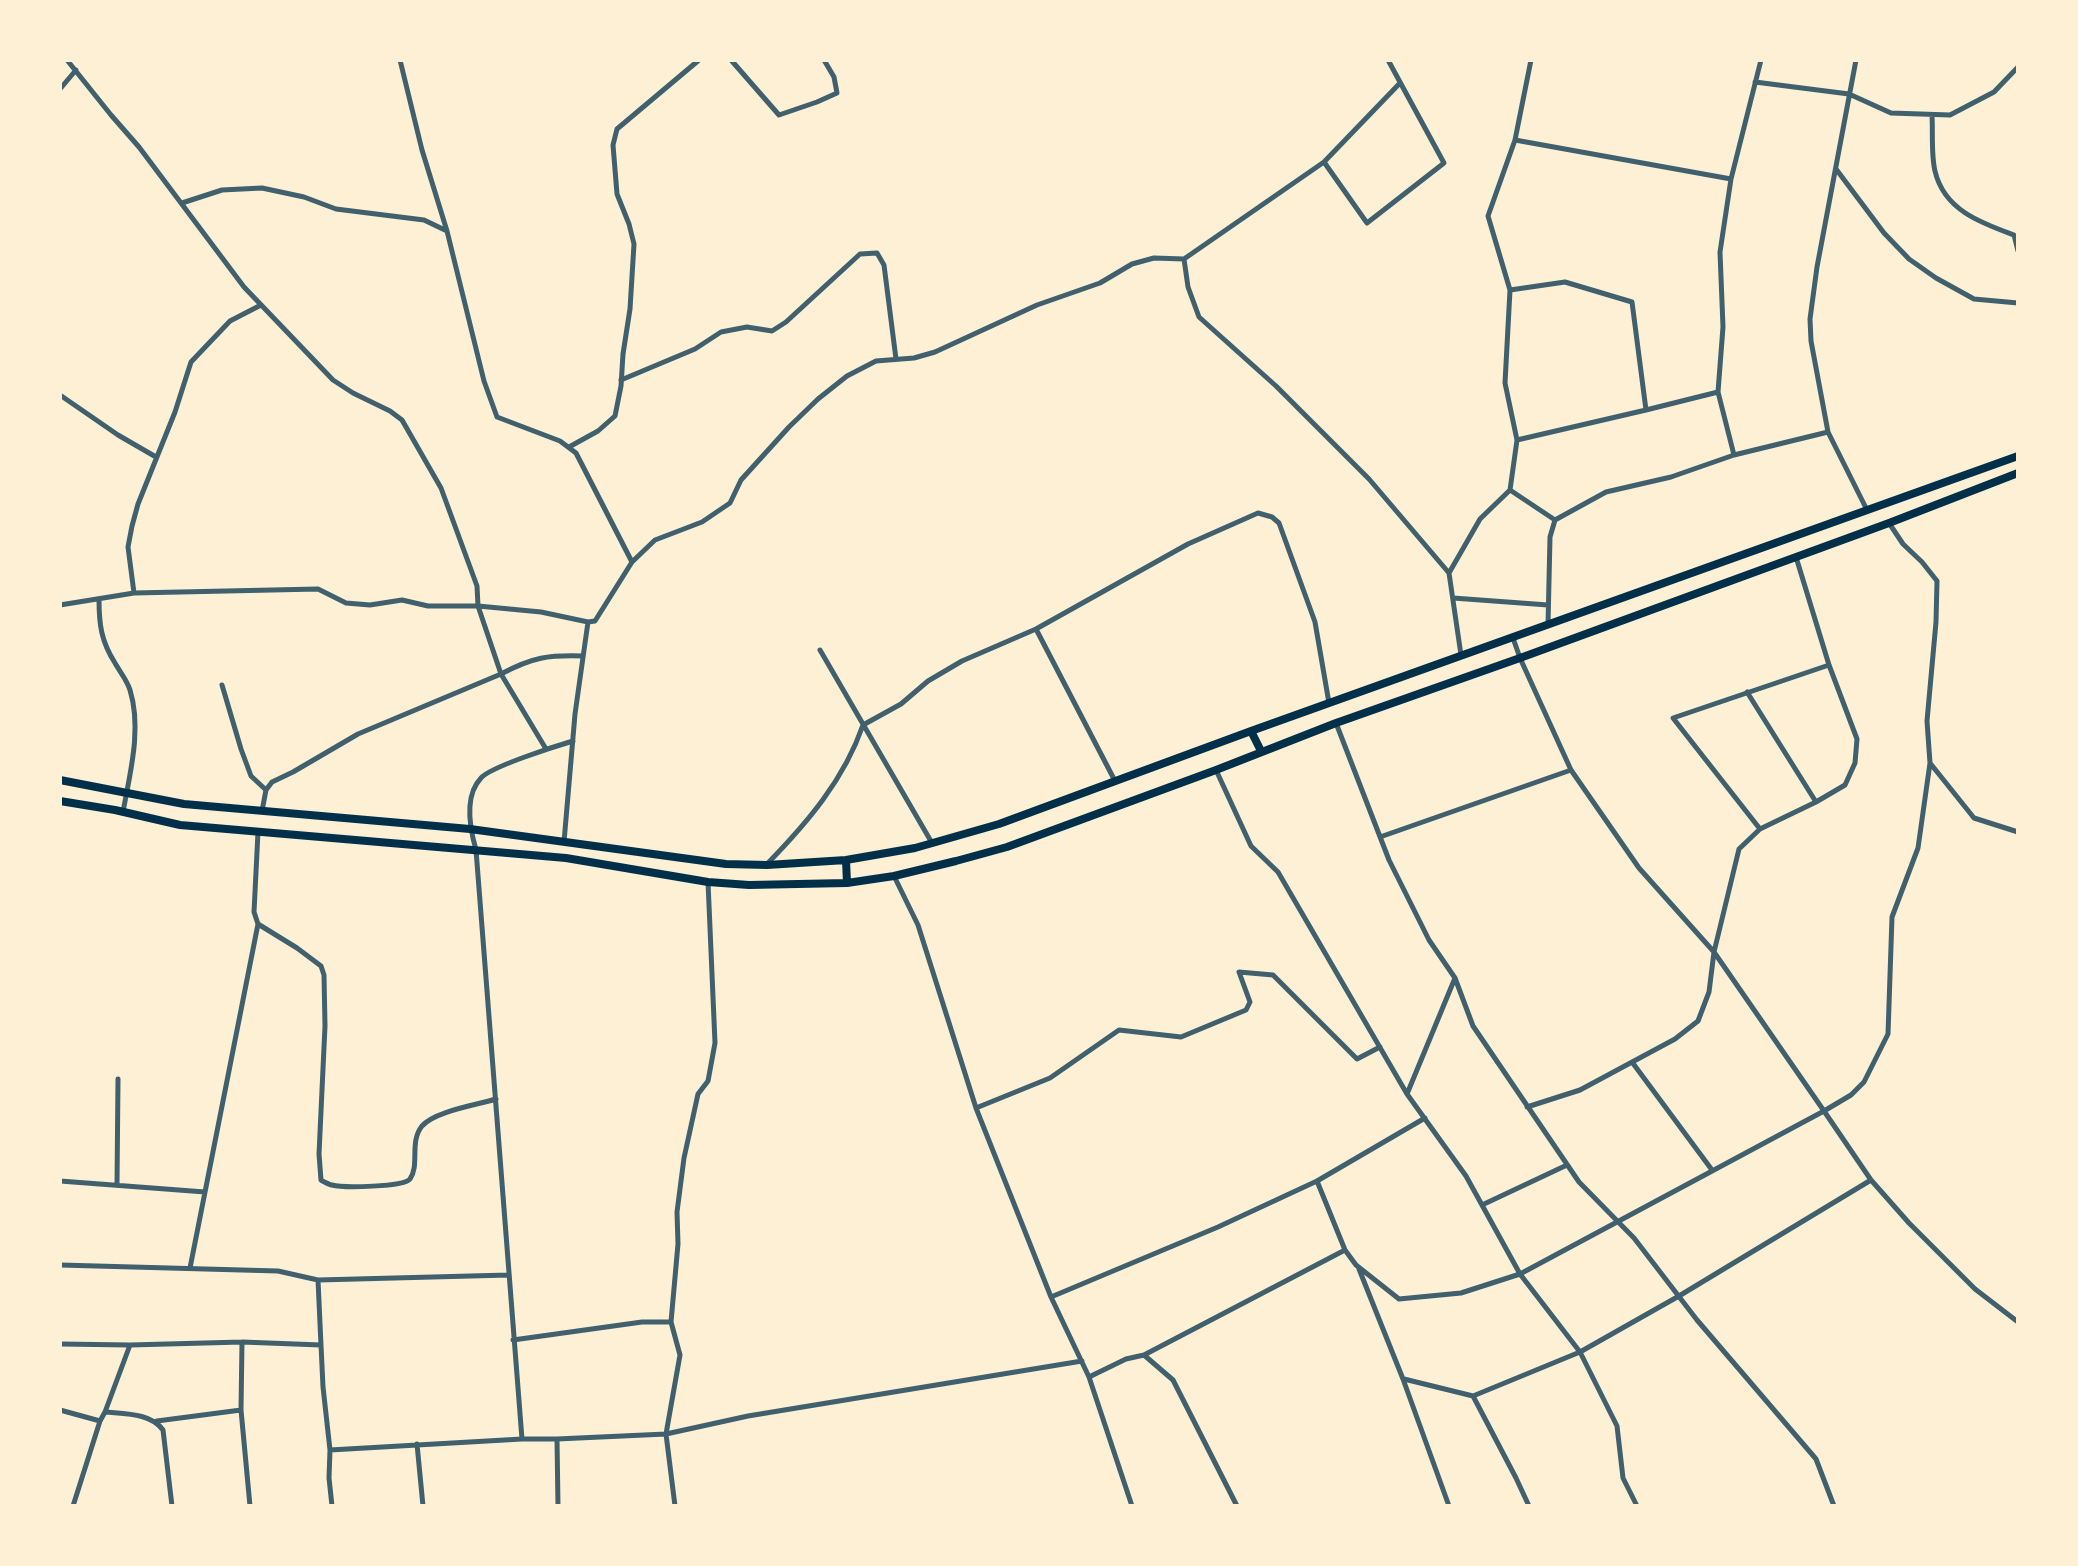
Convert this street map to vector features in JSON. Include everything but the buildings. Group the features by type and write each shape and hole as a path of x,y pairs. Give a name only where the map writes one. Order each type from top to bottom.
{"main road":[{"path":"60,780 184,804 470,829 726,864 846,860 932,844 999,824 2018,456"},
{"path":"60,801 180,825 566,858 708,882 749,885 847,883 894,876 1007,847 2018,473"},
{"path":"1251,731 1261,751"},
{"path":"282,814 282,834"},
{"path":"846,860 847,883"}],"street":[{"path":"67,60 182,203 244,287 333,380 402,420 441,488 477,586 478,606 501,674 546,749"},
{"path":"400,60 484,381 497,417 560,441 576,453 632,562"},
{"path":"569,447 598,431 615,416 621,380 634,244 617,194 613,145 617,129 699,60"},
{"path":"731,60 779,115 837,93 834,77 824,60"},
{"path":"1324,162 1367,223 1444,163 1388,60"},
{"path":"1449,573 1480,519 1510,490 1517,440 1505,383 1510,290 1488,216 1515,140 1531,60"},
{"path":"1734,455 1718,392 1723,327 1720,252 1731,179 1761,60"},
{"path":"1856,60 1810,319 1811,341 1828,432 1867,510"},
{"path":"1755,82 1849,94 1891,113 1950,115 1994,92 2018,67"},
{"path":"60,89 76,70"},
{"path":"60,605 134,593 318,589 346,603 370,605 402,600 428,606 478,606 595,621 632,562 655,540 702,522 730,503 741,480 779,438 818,399 847,376 876,361 914,358 935,352 1037,305 1100,283 1132,264 1154,258 1184,259 1324,162 1400,83"},
{"path":"1932,115 1935,172 1950,203 1984,224 2014,235 2018,251"},
{"path":"1515,140 1731,179"},
{"path":"1835,168 1884,233 1909,259 1974,299 2018,303"},
{"path":"182,203 222,190 262,188 304,197 336,209 424,220 447,231"},
{"path":"621,380 695,349 721,332 747,327 772,331 786,322 860,254 877,253 884,265 896,359"},
{"path":"1184,259 1188,287 1199,317 1276,386 1369,479 1449,573 1461,656"},
{"path":"1510,290 1565,282 1632,302 1646,410"},
{"path":"134,593 128,547 138,504 175,412 191,362 230,321 261,305"},
{"path":"1517,440 1718,392"},
{"path":"60,395 156,457"},
{"path":"1548,625 1550,537 1555,520 1606,492 1671,477 1734,455 1828,432"},
{"path":"1510,490 1555,520"},
{"path":"767,865 795,836 832,789 855,751 863,725 901,704 928,681 962,661 1036,629 1188,544 1258,513 1272,517 1279,523 1315,622 1329,703"},
{"path":"1317,1181 1345,1250 1359,1268 1399,1299 1461,1293 1520,1274 1824,1111 1851,1095 1864,1082 1888,1034 1892,917 1918,848 1930,763 1927,721 1937,581 1903,544 1889,523"},
{"path":"1527,1107 1580,1090 1675,1039 1698,1021 1709,992 1714,952 1739,849 1760,829 1845,785 1855,763 1857,739 1829,665 1796,557"},
{"path":"1453,598 1548,605"},
{"path":"99,599 99,628 129,686 134,705 136,725 123,812"},
{"path":"564,842 588,622"},
{"path":"1036,629 1115,781"},
{"path":"1513,638 1571,770 1639,868 1714,952 1871,1180 1975,1289 2018,1322"},
{"path":"820,650 932,844"},
{"path":"262,812 266,790 272,782 358,734 516,666 548,655 583,656"},
{"path":"1760,829 1673,718 1829,665"},
{"path":"222,685 251,776 266,790"},
{"path":"1747,692 1816,802"},
{"path":"1336,723 1380,837 1429,940 1455,978 1473,1026 1579,1182 1619,1221 1697,1320 1816,1459 1834,1506"},
{"path":"522,1439 476,850 470,829 472,792 482,776 573,741"},
{"path":"1930,763 1974,818 2018,832"},
{"path":"1216,770 1251,846 1278,872 1407,1094 1466,1176 1520,1274 1580,1352 1617,1426 1623,1478 1637,1506"},
{"path":"1380,837 1571,770"},
{"path":"190,1268 258,924 254,912 258,832"},
{"path":"894,876 918,925 976,1108 1051,1297 1089,1377 1132,1506"},
{"path":"675,1506 666,1434 680,1355 671,1322 678,1244 677,1212 684,1158 698,1094 708,1081 715,1043 708,882"},
{"path":"258,924 321,966 324,975 321,1180 331,1185 395,1186 407,1183 412,1177 415,1138 422,1126 433,1117 496,1099"},
{"path":"976,1108 1050,1078 1119,1030 1181,1037 1246,1010 1250,1002 1239,972 1273,975 1357,1059 1380,1047"},
{"path":"1407,1094 1455,978"},
{"path":"1632,1062 1712,1170"},
{"path":"117,1185 118,1079"},
{"path":"1051,1297 1218,1227 1317,1181 1425,1118"},
{"path":"1482,1205 1567,1165"},
{"path":"1403,1379 1473,1396 1580,1352 1871,1180"},
{"path":"60,1181 205,1192"},
{"path":"1089,1377 1126,1359 1144,1355 1345,1250"},
{"path":"60,1265 278,1271 318,1280 509,1275"},
{"path":"1359,1268 1449,1506"},
{"path":"318,1280 332,1506"},
{"path":"513,1340 642,1322 671,1322"},
{"path":"60,1344 242,1342 321,1345"},
{"path":"242,1342 241,1410 250,1506"},
{"path":"73,1506 100,1421 130,1345"},
{"path":"1144,1355 1173,1380 1237,1506"},
{"path":"330,1450 666,1434 748,1416 1082,1361"},
{"path":"1473,1396 1529,1506"},
{"path":"60,1410 100,1421"},
{"path":"105,1412 157,1421 241,1410"},
{"path":"157,1421 163,1430 172,1506"},
{"path":"557,1439 558,1506"},
{"path":"417,1444 423,1506"}]}
